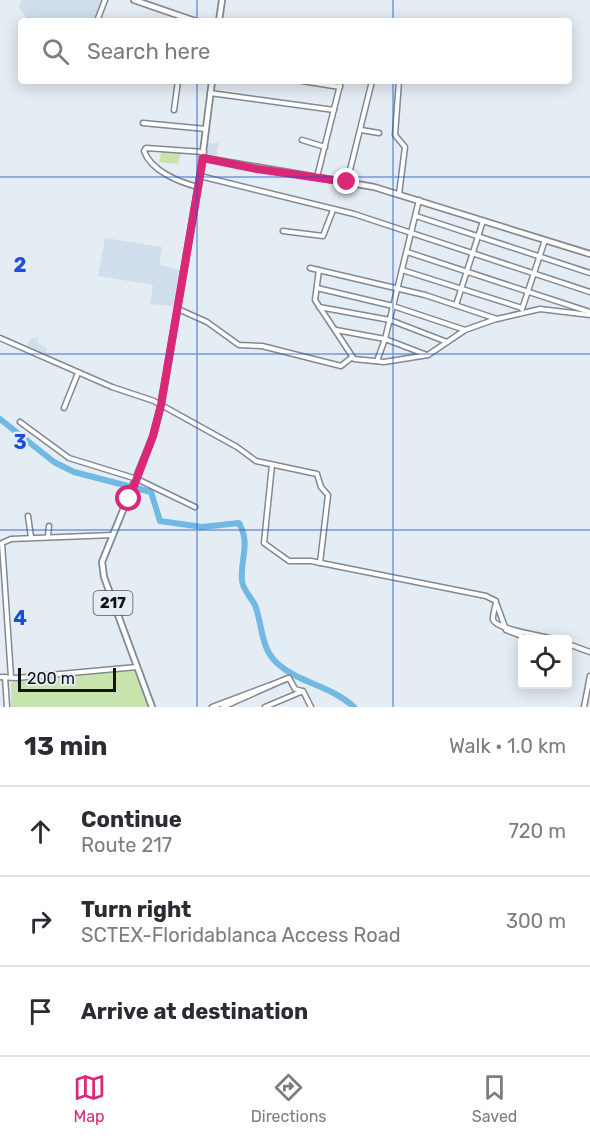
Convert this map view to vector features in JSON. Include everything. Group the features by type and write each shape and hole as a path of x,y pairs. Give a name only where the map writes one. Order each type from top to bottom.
{"main road":[{"path":"134,0 186,18"},
{"path":"219,18 222,0"},
{"name":"217","path":"152,707 104,577 102,562 153,436 161,405 204,152 212,84"},
{"path":"203,158 347,182 399,194 590,254"}],"street":[{"path":"98,18 105,0"},
{"path":"174,110 178,84"},
{"path":"321,84 340,87"},
{"path":"317,177 340,84"},
{"path":"347,182 371,84"},
{"path":"399,84 395,135 405,147 399,194"},
{"path":"210,93 334,110"},
{"path":"143,123 207,129"},
{"path":"361,130 379,133"},
{"path":"302,140 325,147"},
{"path":"198,187 180,182 156,166 144,151 146,148 173,148 204,152"},
{"path":"200,176 333,210 590,292"},
{"path":"377,361 390,320 419,200"},
{"path":"283,231 323,236 333,210"},
{"path":"416,216 477,238 590,273"},
{"path":"456,305 483,220"},
{"path":"520,315 545,240"},
{"path":"407,252 528,291 590,314"},
{"path":"310,268 397,288 497,319"},
{"path":"319,270 314,299 335,329 351,358"},
{"path":"402,270 522,308"},
{"path":"317,288 393,306 465,330"},
{"path":"318,307 390,320 448,342"},
{"path":"178,309 207,322 239,345 262,346 341,366 351,358 377,361 428,355 465,330 497,319 540,309 590,314"},
{"path":"335,329 385,339 428,355"},
{"path":"0,338 78,373 161,405 237,447 256,461 317,474 322,489 328,493 320,562"},
{"path":"64,408 78,373"},
{"path":"20,422 69,458 136,481 195,507"},
{"path":"272,465 264,544 289,561 320,562 356,572 439,585 486,596 496,601 507,631 520,635"},
{"path":"28,516 31,537"},
{"path":"48,536 49,526"},
{"path":"11,677 1,547 6,539 113,535"},
{"path":"496,601 493,619 519,632 535,635"},
{"path":"572,647 590,652"},
{"path":"7,707 3,677 137,668"},
{"path":"584,707 590,675"},
{"path":"212,707 289,678 295,689 303,692 308,706"},
{"path":"265,707 303,692"},
{"path":"223,707 239,698"},
{"path":"239,698 243,707"}],"shaded area":[{"path":"21,0 105,0 98,18 27,18 19,7"},
{"path":"208,143 219,143 216,159 206,157"},
{"path":"105,238 162,247 159,265 181,270 175,306 150,304 153,285 98,276"},
{"path":"31,338 38,338 39,344 47,348 46,354 27,346"}],"green space":[{"path":"162,151 181,152 178,164 159,162"},
{"path":"136,669 151,707 11,707 11,682"}],"waterway":[{"path":"0,419 54,462 74,472 151,492 160,521 202,527 239,523 245,545 243,584 255,605 265,644 272,658 295,676 335,694 354,707"}],"route":[{"path":"129,499 153,436 161,405 203,158 257,169 347,182"}]}
